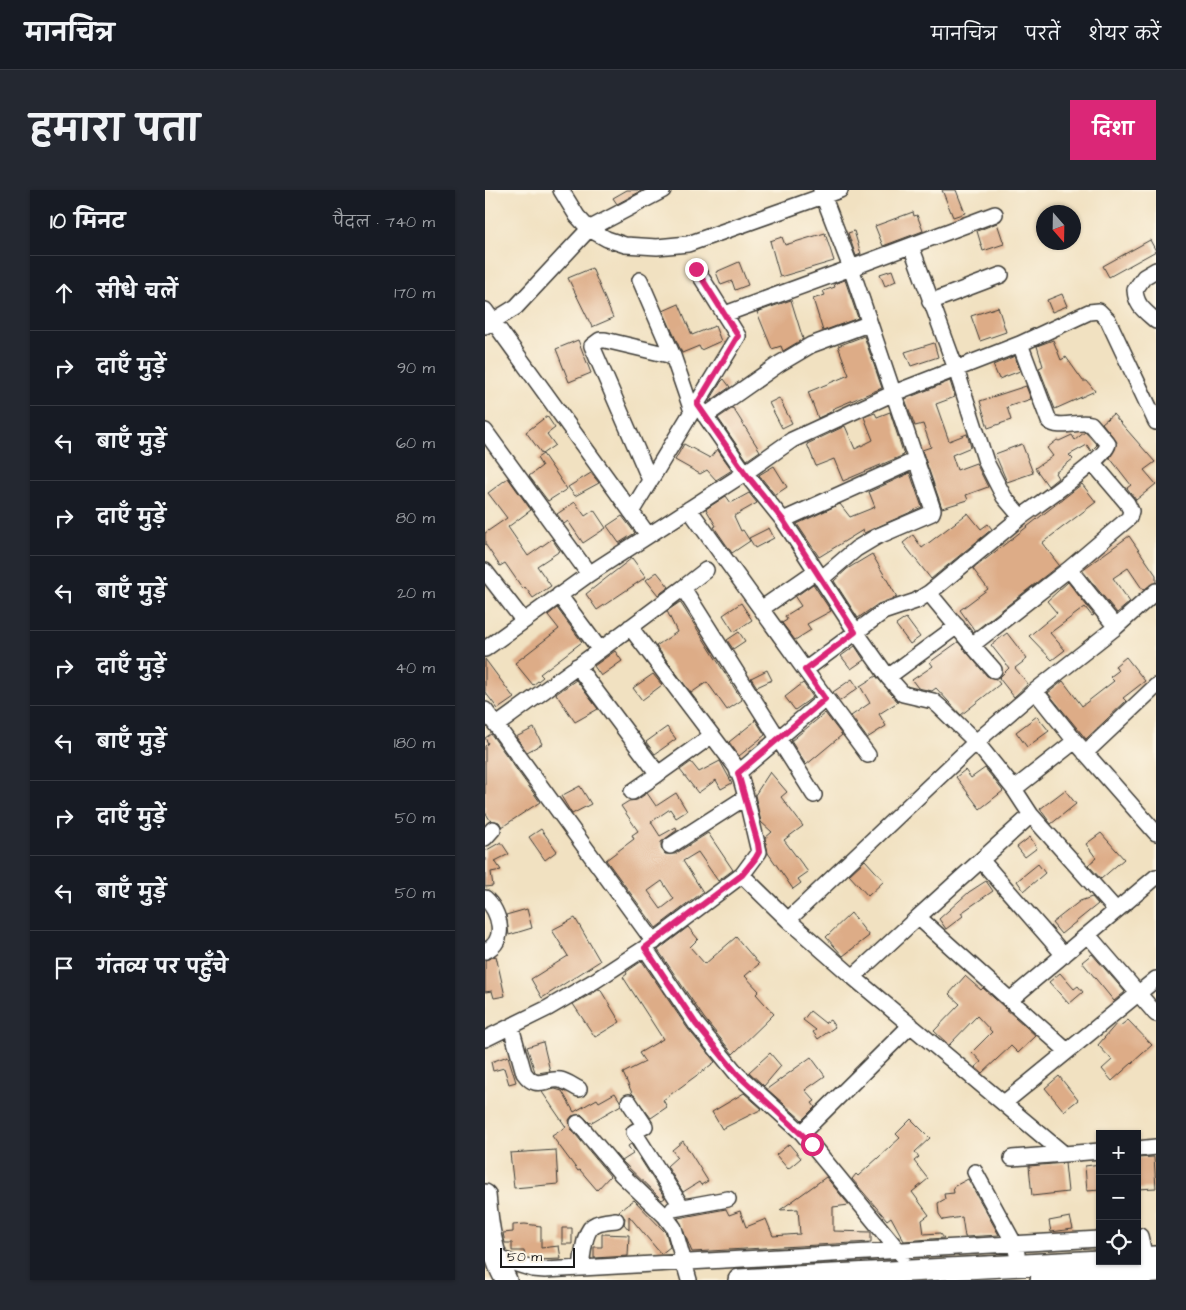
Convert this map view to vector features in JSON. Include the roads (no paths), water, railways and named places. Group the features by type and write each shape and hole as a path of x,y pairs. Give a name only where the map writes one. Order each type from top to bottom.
{"highway":[{"path":"485,1195 490,1265 494,1274 505,1280"},
{"path":"739,1280 909,1272 1018,1255 1095,1261"},
{"path":"1041,1280 1148,1261"}],"street":[{"path":"561,190 577,216 589,229 607,240 625,245 657,247 688,244 822,193 840,190"},
{"path":"647,535 487,319 516,307 589,229 658,191"},
{"path":"761,609 819,575 876,537 932,513 933,510 851,268 822,193"},
{"path":"725,314 995,214"},
{"path":"911,246 956,369 986,462 995,483 1021,517"},
{"path":"631,512 650,480 698,410 738,336 696,269"},
{"path":"1156,270 1144,277 1135,290 1137,303 1143,311 1156,321"},
{"path":"930,302 1001,275"},
{"path":"641,280 698,410 783,520 855,632 888,677 903,694 933,701 976,742 1031,815 1116,910"},
{"path":"485,649 589,574 745,473 792,440 894,393 1020,344 1089,312 1099,312 1108,320 1156,422"},
{"path":"698,410 771,370 811,345 869,324"},
{"path":"650,480 592,346 599,340 605,340 673,356"},
{"path":"805,670 883,612 916,601 929,593 1021,517 1093,463 1107,448 1106,440 1091,424 1080,422 1057,425 1049,421 1020,344"},
{"path":"485,431 589,574"},
{"path":"783,520 916,460"},
{"path":"972,645 1069,569 1129,518 1131,511 1127,503 1093,463"},
{"path":"689,509 825,699 868,755"},
{"path":"1069,569 1116,627"},
{"path":"497,725 706,570"},
{"path":"485,571 523,620"},
{"path":"683,588 814,795"},
{"path":"788,920 976,742 1035,691 1116,627 1156,591"},
{"path":"929,593 994,670"},
{"path":"559,595 600,650"},
{"path":"888,677 957,626"},
{"path":"485,1038 511,1027 588,985 649,945 742,875 759,852 746,797 738,773 630,627"},
{"path":"577,666 658,774"},
{"path":"1085,753 1156,686"},
{"path":"1035,691 1085,753 1156,833"},
{"path":"738,773 825,699"},
{"path":"485,710 649,945 696,1024 737,1074 802,1133 899,1250 909,1272"},
{"path":"632,792 711,736"},
{"path":"1013,789 1075,741"},
{"path":"670,846 746,797"},
{"path":"853,977 1031,815"},
{"path":"981,860 1064,955"},
{"path":"742,875 788,920 853,977 1063,1154"},
{"path":"1010,1000 1116,910 1153,885"},
{"path":"485,898 495,910 500,932 499,942 494,947 485,951"},
{"path":"918,917 1067,1051"},
{"path":"1088,934 1156,1014"},
{"path":"1004,1103 1156,979"},
{"path":"802,1133 911,1025"},
{"path":"511,1027 524,1073 528,1079 536,1083 562,1080 579,1088"},
{"path":"629,1102 645,1126 634,1132 682,1207"},
{"path":"578,1123 621,1174 665,1216 674,1228 689,1280"},
{"path":"1141,1149 1156,1147"},
{"path":"1012,1158 1096,1151"},
{"path":"975,1172 1018,1255"},
{"path":"665,1216 671,1209 728,1199"},
{"path":"581,1268 587,1232 595,1224 616,1220"},
{"path":"1141,1236 1156,1234"},
{"path":"490,1265 533,1269 581,1268 899,1250 1018,1255 1094,1239 1095,1261"},
{"path":"1141,1242 1148,1261"}]}
